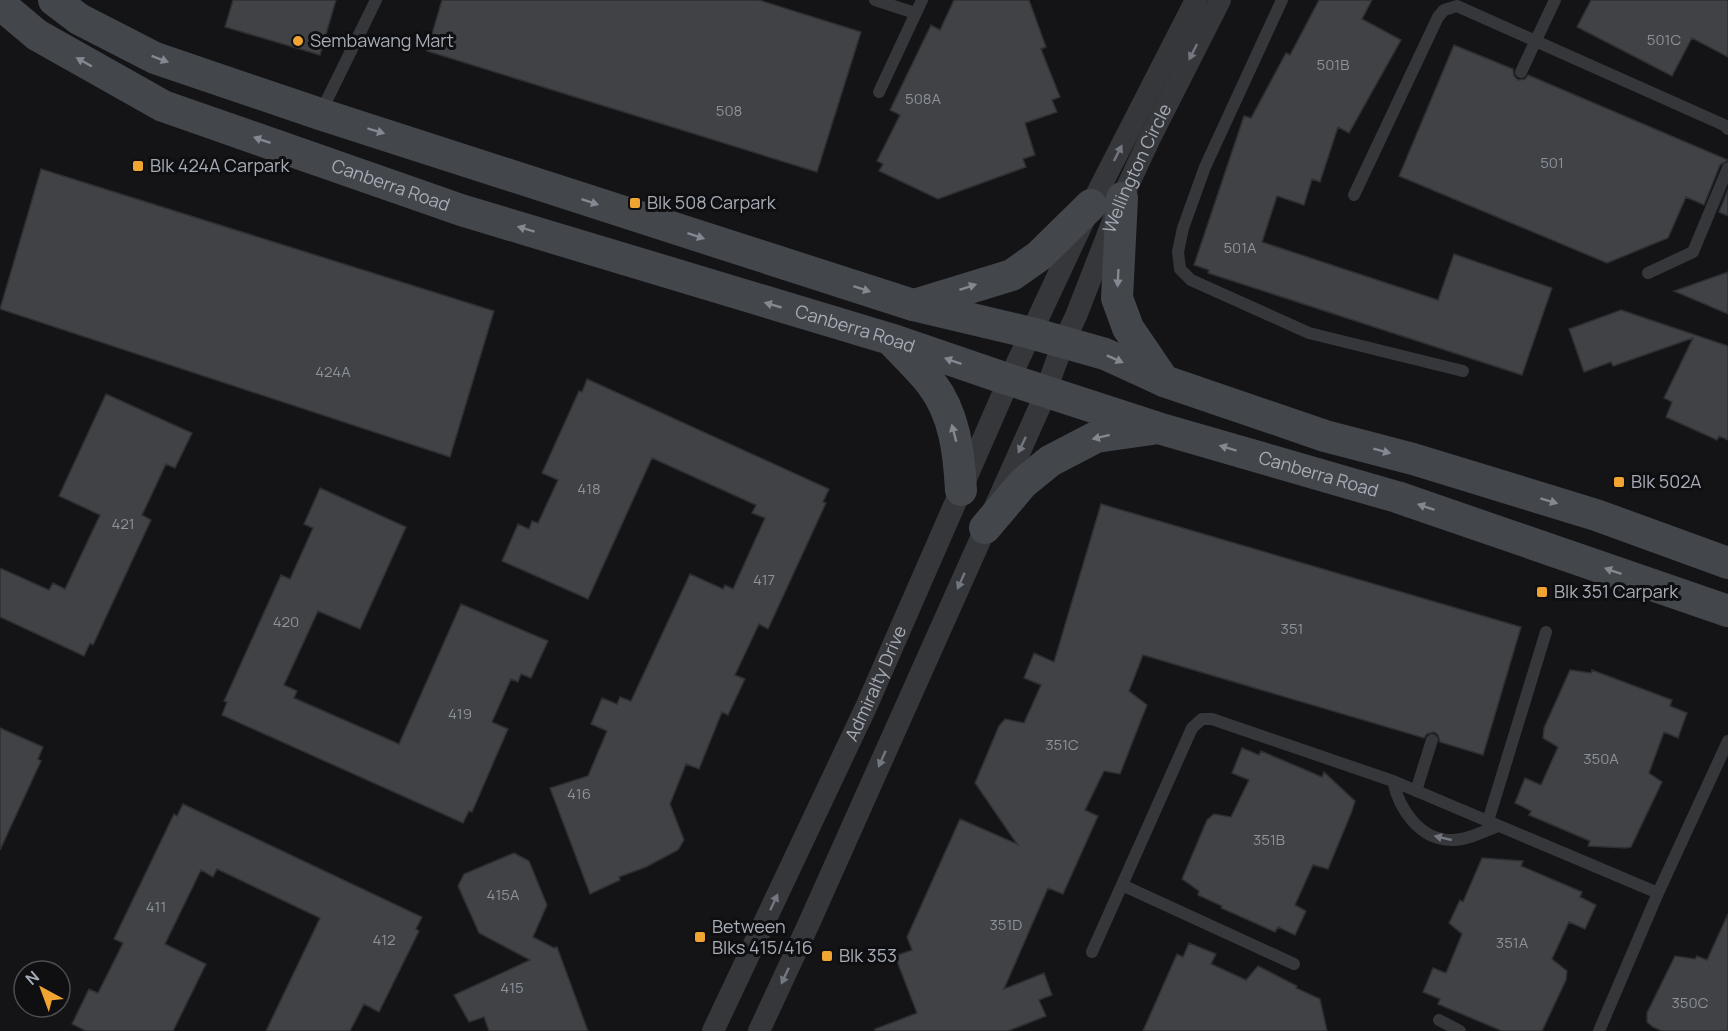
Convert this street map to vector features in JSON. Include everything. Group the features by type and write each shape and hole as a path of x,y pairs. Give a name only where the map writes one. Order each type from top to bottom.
{"main road":[{"path":"54,0 79,19 155,58 320,114 913,305 1064,341 1105,354 1164,381 1325,436 1413,459 1596,515 1728,563"},
{"name":"Canberra Road","path":"0,4 37,35 164,106 461,210 890,339 1158,428 1397,497 1728,611"},
{"path":"1122,198 1117,298 1128,328 1164,381"},
{"path":"913,305 1012,275 1039,256 1091,205"},
{"path":"890,339 931,383 948,411 960,454 961,490"},
{"path":"985,528 1023,483 1050,461 1096,437 1158,428"}],"street":[{"name":"Wellington Circle","path":"1031,333 1091,205 1196,0"},
{"name":"Wellington Circle","path":"1064,341 1122,198 1220,0"},
{"name":"Admiralty Drive","path":"713,1031 867,705 1031,333"},
{"name":"Admiralty Drive","path":"759,1031 1041,404 1064,341"}],"lane":[{"path":"320,114 376,0"},
{"path":"875,0 915,13"},
{"path":"879,92 921,0"},
{"path":"1282,0 1204,167 1183,228 1178,252 1180,268 1191,280 1310,333 1463,371"},
{"path":"1521,72 1555,0"},
{"path":"1354,195 1438,17 1444,10 1457,6 1724,125 1728,129"},
{"path":"1648,273 1693,252 1728,168"},
{"path":"1393,781 1397,797 1405,812 1419,828 1439,839 1454,840 1470,836 1493,824 1546,632"},
{"path":"1092,952 1192,728 1202,719 1212,719 1393,781 1658,893"},
{"path":"1416,790 1432,740"},
{"path":"1599,1031 1658,893 1728,741"},
{"path":"1122,885 1294,964"},
{"path":"1438,1020 1460,1031"}],"building":[{"name":"Sembawang Mart","path":"233,0 336,0 320,55 225,27"},
{"path":"442,0 759,0 861,32 817,172 427,51"},
{"path":"954,0 1029,0 1046,47 1041,49 1060,97 1052,100 1057,112 1025,123 1035,155 1023,159 1026,167 938,199 879,171 883,164 877,161 900,115 890,110 931,25 940,30"},
{"path":"1319,0 1372,0 1362,19 1401,40 1349,133 1338,127 1320,182 1312,179 1304,205 1277,196 1262,242 1438,300 1454,254 1552,288 1522,375 1208,273 1209,270 1194,265 1244,116 1251,118 1286,53 1290,55"},
{"path":"1591,0 1728,0 1728,57 1692,38 1672,76 1577,27"},
{"path":"1454,45 1513,69 1514,76 1518,80 1525,79 1528,75 1728,160 1720,165 1704,205 1686,197 1668,238 1607,263 1399,176"},
{"path":"41,169 494,311 450,457 0,309"},
{"path":"1728,189 1728,216 1719,212"},
{"path":"1728,272 1728,314 1674,291"},
{"path":"1621,310 1728,346 1728,440 1719,436 1717,440 1666,417 1672,402 1664,398 1693,338 1613,366 1611,362 1584,372 1569,329"},
{"path":"587,379 829,489 823,502 826,503 768,629 759,624 735,675 745,679 728,715 722,712 699,769 686,764 670,804 684,840 678,850 646,867 619,877 620,880 590,894 550,788 588,776 607,731 591,724 602,698 617,704 620,697 631,701 690,574 723,589 725,585 733,589 765,518 752,513 756,505 652,458 588,599 502,561 518,524 529,529 532,521 538,523 558,480 542,473 579,391 582,392"},
{"path":"106,394 192,433 175,468 166,464 142,515 151,520 93,645 90,643 84,656 0,617 0,568 49,590 53,583 65,589 100,515 59,496"},
{"path":"320,488 406,527 360,629 318,611 284,685 297,691 294,698 399,744 461,604 548,641 531,678 521,674 518,682 511,679 492,722 508,729 472,812 469,811 463,823 222,715 227,702 224,701 281,575 290,579 313,528 304,524"},
{"path":"1101,504 1521,627 1483,755 1440,742 1438,735 1434,732 1427,734 1424,738 1143,655 1129,691 1147,705 1120,774 1104,771 1085,810 1098,816 1063,894 1048,888 1004,989 1044,973 1052,995 1039,1000 1046,1016 1008,1031 875,1031 875,1029 917,1013 895,956 912,950 907,937 960,819 1017,844 975,783 999,726 1005,719 1024,723 1041,685 1024,678 1034,653 1054,662"},
{"path":"1570,670 1591,673 1592,670 1672,700 1670,706 1687,713 1678,738 1664,732 1649,773 1662,782 1631,847 1588,846 1590,841 1529,815 1531,811 1515,803 1525,778 1541,785 1558,747 1543,738 1544,728"},
{"path":"0,728 43,747 38,759 41,761 0,850"},
{"path":"1242,748 1259,755 1261,751 1322,777 1324,772 1355,801 1328,869 1313,865 1295,905 1306,911 1295,935 1278,927 1275,932 1221,908 1222,906 1198,895 1199,891 1182,879 1207,820 1214,814 1231,817 1249,780 1232,773"},
{"path":"183,804 422,917 416,929 419,931 379,1012 364,1004 350,1031 266,1031 320,918 217,869 213,877 201,870 165,944 206,964 173,1031 86,1031 72,1024 89,989 98,993 123,943 114,939 174,814 177,816"},
{"path":"514,853 529,861 547,905 533,937 554,948 557,947 588,1031 489,1031 484,1017 469,1022 454,995 530,960 479,933 458,886 464,874"},
{"path":"1482,858 1523,861 1521,866 1582,892 1580,897 1596,905 1585,929 1569,922 1552,959 1567,971 1566,980 1542,1031 1502,1031 1438,1004 1440,999 1423,992 1433,968 1446,973 1462,934 1449,923 1460,900 1463,902"},
{"path":"1728,914 1728,1031 1662,1031 1653,1027 1647,1022 1647,1013 1675,956 1695,959 1697,956 1707,960"},
{"path":"1189,943 1216,954 1211,964 1246,980 1258,966 1320,999 1327,1031 1143,1031 1177,954 1183,957"}],"place":[{"name":"Sembawang Mart","path":"298,41"},
{"name":"Blk 424A Carpark","path":"138,166"},
{"name":"Blk 508 Carpark","path":"635,203"},
{"name":"Blk 502A","path":"1619,482"},
{"name":"Blk 351 Carpark","path":"1542,592"},
{"name":"Between Blks 415/416","path":"700,937"},
{"name":"Blk 353","path":"827,956"}]}
